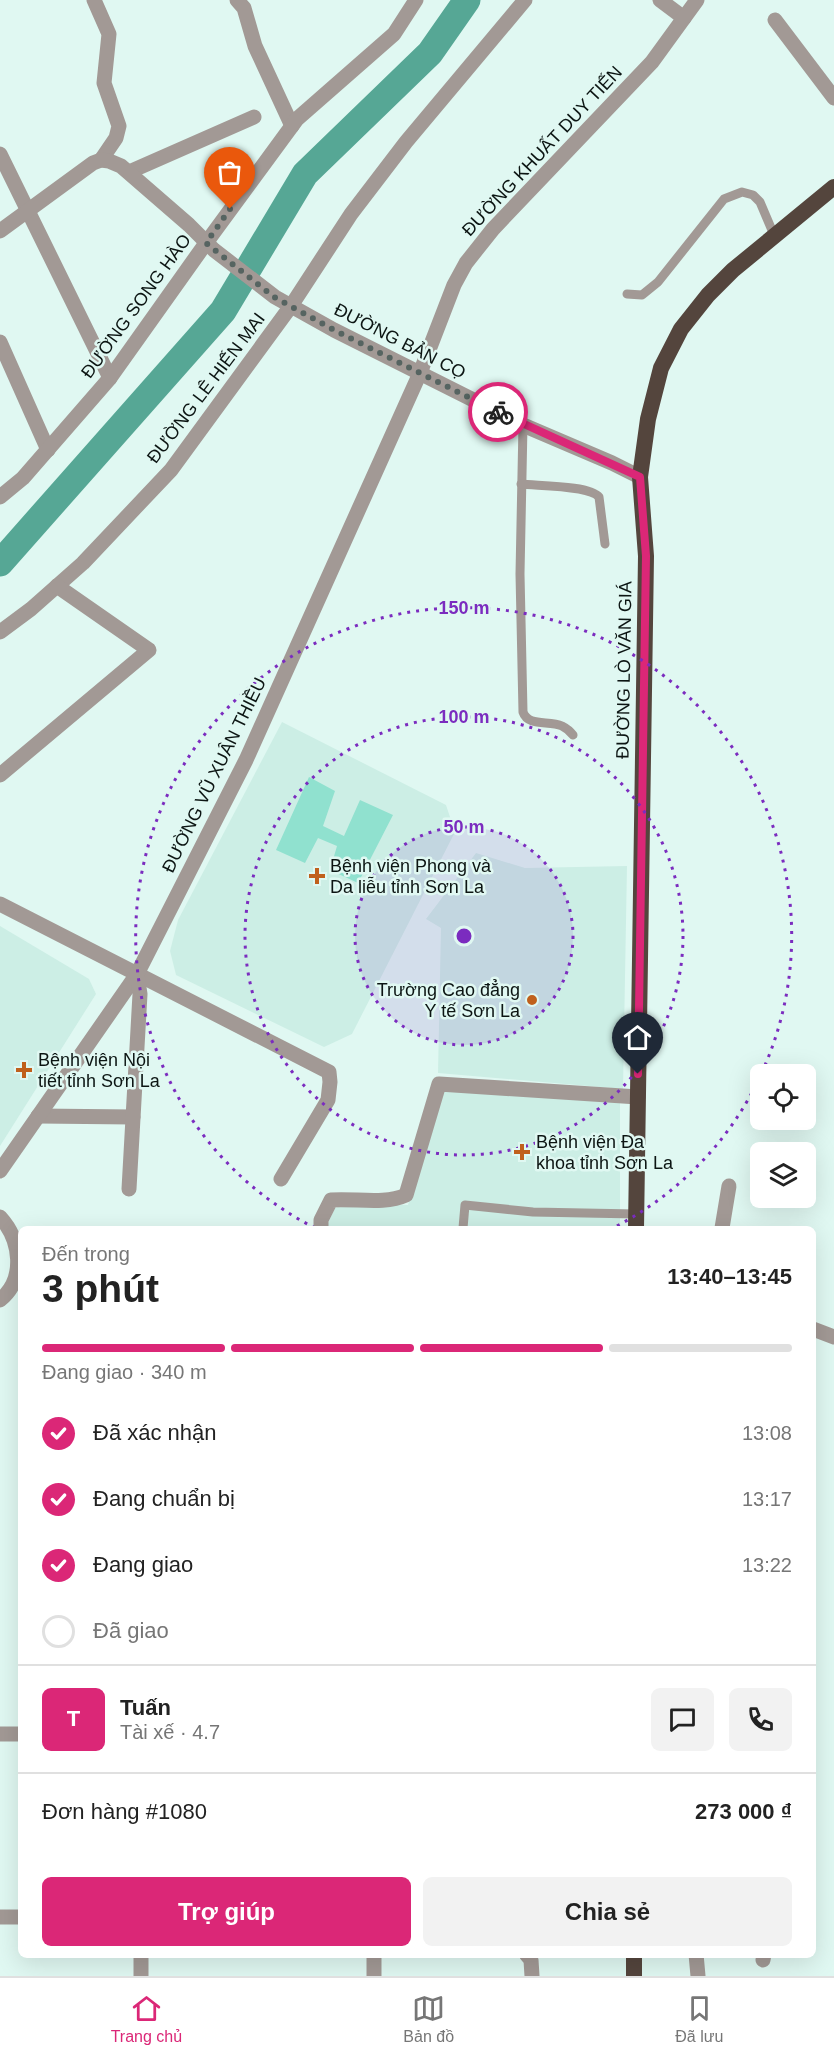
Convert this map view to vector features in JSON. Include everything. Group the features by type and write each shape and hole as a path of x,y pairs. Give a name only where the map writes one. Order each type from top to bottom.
{"highway":[{"name":"ĐƯỜNG LÒ VĂN GIÁ","path":"636,1221 646,556 640,477 648,419 661,368 681,328 708,295 733,270 834,187"},
{"path":"634,1958 634,1976"}],"street":[{"path":"0,231 86,167 101,160 116,138 119,126 104,83 109,34 94,0"},
{"path":"237,0 244,8 255,46 292,126"},
{"name":"ĐƯỜNG SONG HÀO","path":"0,497 23,478 110,378 210,246 297,118 394,34 416,0"},
{"name":"ĐƯỜNG LÊ HIẾN MAI","path":"0,632 31,609 83,563 171,470 291,306 351,214 399,151 525,0"},
{"path":"660,0 684,18"},
{"name":"ĐƯỜNG KHUẤT DUY TIẾN","path":"420,373 454,285 478,247 652,62 697,0"},
{"path":"775,20 834,98"},
{"path":"129,172 254,117"},
{"path":"0,154 110,378"},
{"path":"101,160 115,163 129,172 210,246"},
{"name":"ĐƯỜNG BẢN CỌ","path":"210,246 274,297 334,330 523,425 640,477"},
{"path":"0,342 48,450"},
{"name":"ĐƯỜNG VŨ XUÂN THIỀU","path":"0,1171 137,974 246,760 420,373"},
{"path":"0,775 149,650 57,586"},
{"path":"0,904 329,1072 328,1100 281,1179"},
{"path":"129,1190 140,994 137,974"},
{"path":"321,1226 321,1220 331,1200 351,1198 394,1200 406,1195 439,1083 638,1097"},
{"path":"38,1116 133,1117"},
{"path":"722,1226 729,1186"},
{"path":"0,1218 8,1226 16,1243 18,1256"},
{"path":"0,1300 14,1281 18,1266"},
{"path":"816,1330 834,1337"},
{"path":"0,1734 18,1734"},
{"path":"0,1917 18,1917"},
{"path":"141,1958 141,1976"},
{"path":"374,1958 374,1976"},
{"path":"529,1958 532,1976"},
{"path":"696,1958 698,1976"}],"lane":[{"path":"627,294 642,295 658,282 724,199 742,192 753,195 760,202 774,235"},
{"path":"523,425 520,574 523,712 528,720 556,723 564,726 573,735"},
{"path":"521,484 596,493 599,497 605,544"},
{"path":"463,1226 465,1205 636,1221"}],"shaded area":[{"name":"Bệnh viện Phong và Da liễu tỉnh Sơn La","path":"282,722 446,805 455,832 352,1034 324,1047 176,975 170,951 178,920"},
{"name":"Trường Cao đẳng Y tế Sơn La","path":"476,853 525,868 627,866 623,1089 438,1073 441,928 426,919"},
{"name":"Bệnh viện Nội tiết tỉnh Sơn La","path":"0,926 89,979 96,994 0,1146"},
{"name":"Bệnh viện Đa khoa tỉnh Sơn La","path":"442,1088 620,1101 620,1226 328,1226 335,1208 352,1203 408,1205"}],"building":[{"path":"309,777 335,791 323,826 344,836 360,800 393,815 358,883 330,870 337,846 318,838 305,863 276,850"}],"waterway":[{"path":"0,563 223,311 305,174 430,53 467,0"}],"way so far":[{"path":"230,209 206,243 274,297 334,330 498,412"}],"place":[{"name":"Bệnh viện Phong và Da liễu tỉnh Sơn La","path":"317,876"},
{"name":"Trường Cao đẳng Y tế Sơn La","path":"532,1000"},
{"name":"Bệnh viện Nội tiết tỉnh Sơn La","path":"24,1070"},
{"name":"Bệnh viện Đa khoa tỉnh Sơn La","path":"522,1152"}],"route":[{"path":"498,412 640,477 646,556 638,1074"}]}
